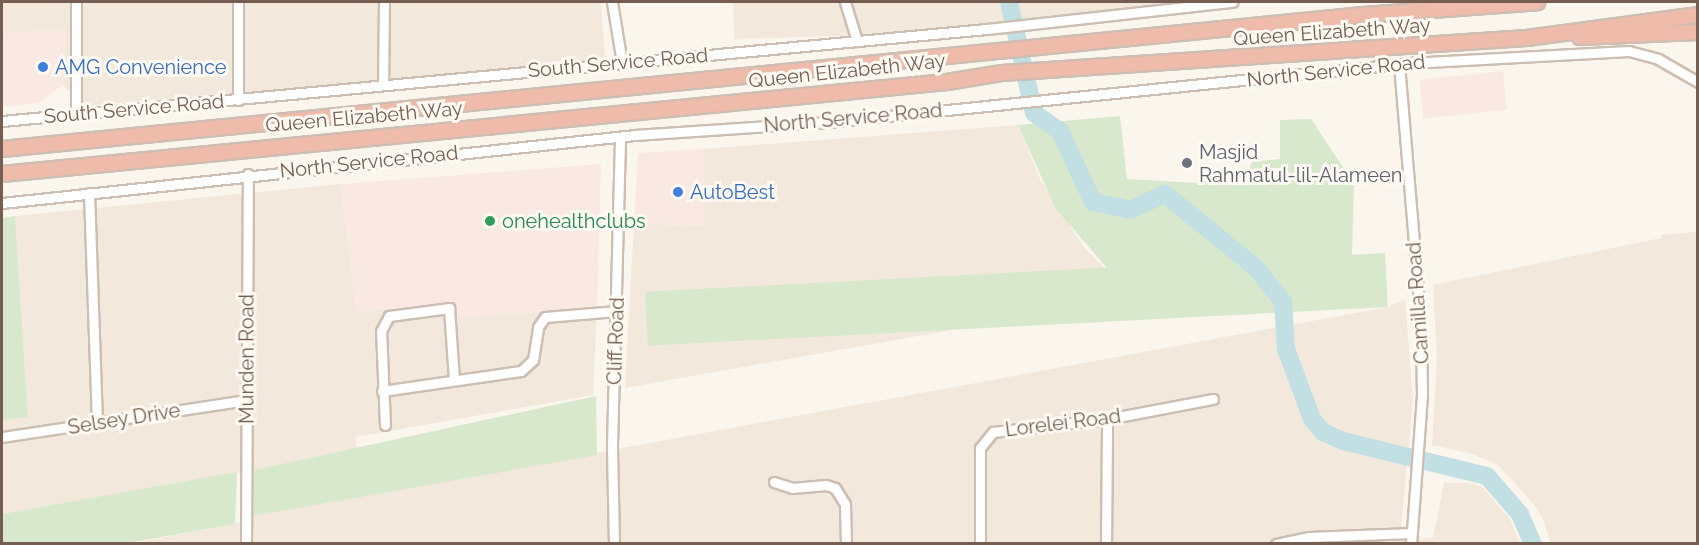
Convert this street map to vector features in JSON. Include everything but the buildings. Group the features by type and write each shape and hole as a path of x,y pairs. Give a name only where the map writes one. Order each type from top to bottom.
{"highway":[{"path":"1363,15 1415,2"},
{"name":"Queen Elizabeth Way","path":"2,149 995,50 1363,15 1538,2"},
{"name":"Queen Elizabeth Way","path":"2,174 1002,73 1527,38 1698,15"},
{"path":"1527,38 1698,32"}],"street":[{"path":"75,2 76,114"},
{"path":"238,2 238,100"},
{"path":"384,2 384,85"},
{"path":"612,2 622,63"},
{"path":"845,2 857,41"},
{"name":"South Service Road","path":"2,122 987,29 1233,2"},
{"name":"North Service Road","path":"2,202 248,174 620,138 1009,105 1399,64 1629,51 1658,59 1698,82"},
{"name":"Camilla Road","path":"1399,64 1421,325 1419,440 1411,543"},
{"name":"Cliff Road","path":"614,543 612,445 620,138"},
{"name":"Munden Road","path":"246,543 248,174"},
{"path":"88,193 97,423"},
{"path":"385,425 381,331 384,321 396,313 449,308 454,380"},
{"path":"382,391 525,368 533,360 539,324 547,316 617,311"},
{"name":"Lorelei Road","path":"980,543 980,448 985,437 993,432 1107,419 1213,399"},
{"name":"Selsey Drive","path":"2,437 247,400"},
{"path":"1106,543 1107,419"},
{"path":"774,482 792,488 826,485 835,488 846,504 846,543"},
{"path":"1276,543 1309,537 1411,533"}],"shaded area":[{"path":"2,2 601,2 605,61 83,106 63,85 65,29 2,34"},
{"path":"733,2 1196,2 868,35 734,39"},
{"path":"65,29 63,85 39,103 2,107 2,34"},
{"path":"1503,71 1507,110 1424,119 1419,80"},
{"path":"1018,125 1040,179 1083,246 1126,290 1126,299 625,388 634,223 703,226 703,149"},
{"path":"703,149 704,226 634,223 638,153"},
{"path":"601,164 597,307 457,318 453,305 356,311 341,184"},
{"path":"341,184 356,311 453,305 457,318 597,307 593,395 356,437 356,448 254,470 2,514 2,420 28,417 15,216"},
{"path":"1697,232 1697,543 1550,543 1544,521 1532,502 1498,465 1473,454 1432,445 1437,359 1433,285 1661,238 1661,235"},
{"path":"1405,299 1413,400 1401,529 1304,544 128,544 235,524 253,516 1388,307"},
{"path":"1444,483 1471,483 1482,487 1510,519 1520,543 1335,544 1433,538"}],"green space":[{"path":"1120,116 1127,179 1197,183 1248,172 1252,162 1280,159 1280,120 1311,119 1354,184 1352,257 1126,290 1056,209 1018,125"},
{"path":"15,216 28,417 2,420 2,218"},
{"path":"1385,253 1388,307 648,346 645,292"},
{"path":"596,396 597,455 253,516 254,470"},
{"path":"237,472 235,524 128,543 2,543 2,514"}],"waterway":[{"path":"1009,2 1034,113 1060,131 1093,202 1130,210 1165,194 1256,268 1283,302 1286,349 1312,419 1323,432 1343,441 1487,476 1520,514 1533,544"}],"place":[{"name":"AMG Convenience","path":"43,67"},
{"name":"Masjid Rahmatul-lil-Alameen","path":"1187,163"},
{"name":"AutoBest","path":"678,192"},
{"name":"onehealthclubs","path":"490,221"}]}
